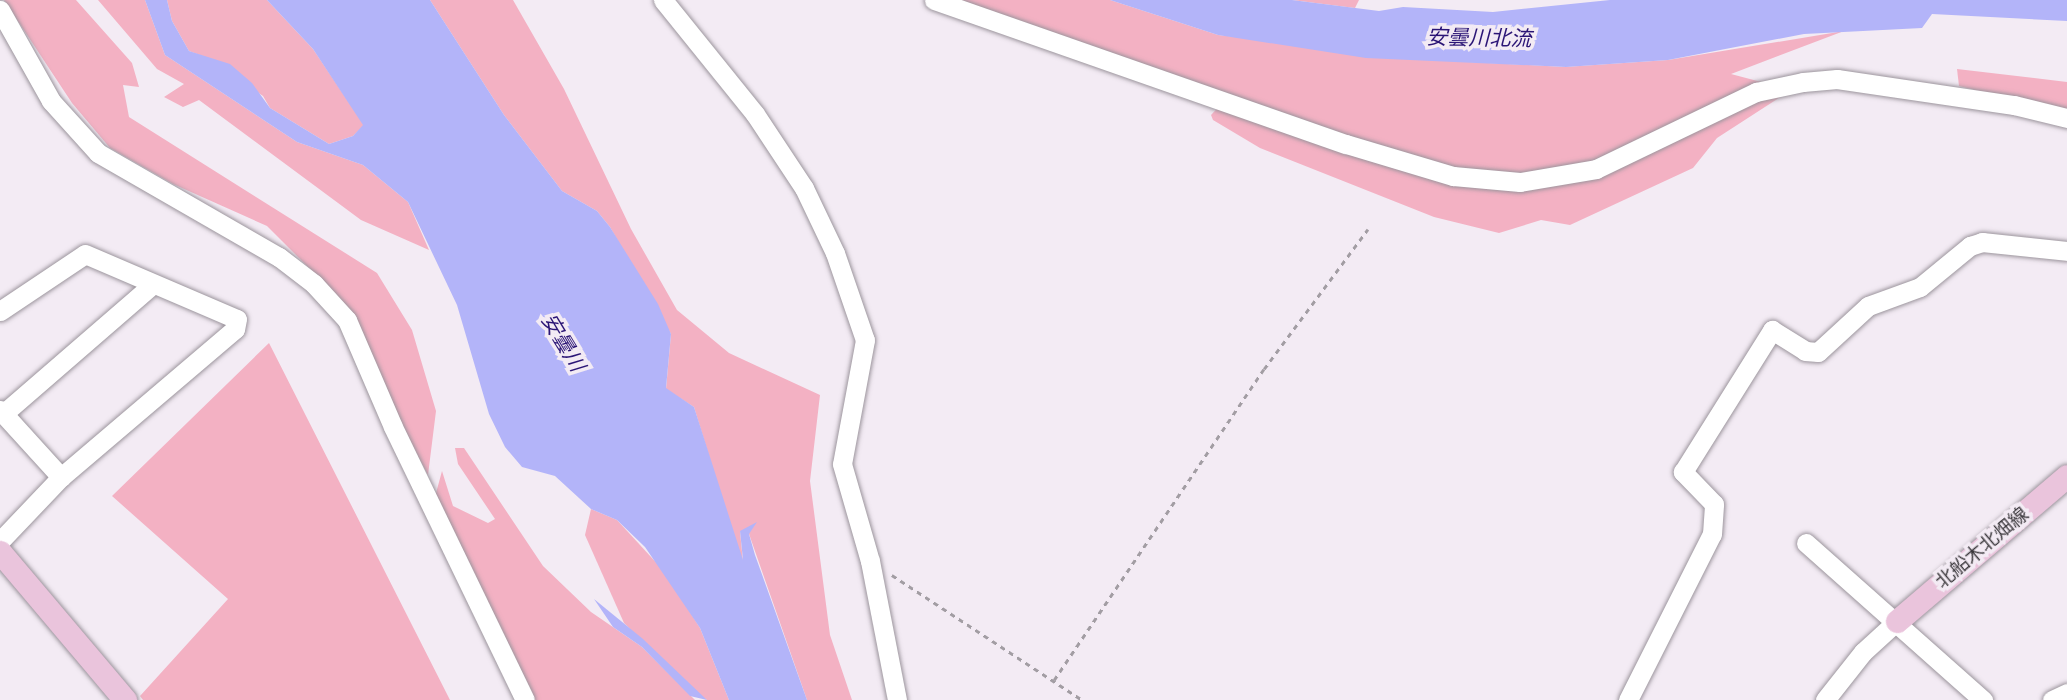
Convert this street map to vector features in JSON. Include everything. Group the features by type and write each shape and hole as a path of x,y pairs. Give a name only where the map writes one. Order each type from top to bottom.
{"main road":[{"name":"北船木北畑線","path":"1897,621 2067,476"},
{"path":"0,552 125,700"}],"street":[{"path":"663,0 755,114 804,188 835,253 865,340 842,464 870,561 897,700"},
{"path":"934,0 1346,144 1464,177 1520,183 1596,169 1755,92 1803,82 1837,79 2014,105 2067,118"},
{"path":"0,10 51,101 98,153 279,257 314,284 348,320 393,427 525,700"},
{"path":"1628,700 1713,534 1714,504 1683,472 1772,330 1805,351 1818,352 1868,306 1920,287 1970,246 1982,242 2067,251"},
{"path":"0,311 85,254 237,319 235,329 61,477 0,541"},
{"path":"61,477 2,412 153,284"},
{"path":"1807,543 1983,700"},
{"path":"1825,700 1846,671 1897,621"},
{"path":"2052,700 2067,693"}],"path":[{"path":"1054,680 1264,369 1368,229"},
{"path":"870,561 1083,700"}],"shaded area":[{"path":"4,0 76,0 132,63 139,87 123,85 129,117 377,273 412,330 436,411 428,475 329,288 267,226 173,184 110,148 72,103"},
{"path":"98,0 145,0 165,55 297,142 363,165 408,202 429,250 361,220 199,100 183,107 164,97 184,84 157,69"},
{"path":"167,0 267,0 313,49 364,125 353,136 329,144 270,108 263,96 208,58 189,51 172,21"},
{"path":"430,0 513,0 564,89 631,229 677,310 729,353 820,395 810,481 830,635 852,700 807,700 749,534 740,531 743,562 737,547 694,407 666,389 671,334 610,227 597,211 562,191 504,115"},
{"path":"956,0 1110,0 1218,35 1469,62 1565,67 1668,60 1844,31 1731,74 1791,90 1717,138 1693,168 1570,225 1541,220 1499,233 1434,217 1260,148 1213,120 1211,115 1229,96"},
{"path":"1292,0 1359,0 1355,8"},
{"path":"1957,69 2067,82 2067,113 1959,86"},
{"path":"269,343 450,700 143,700 140,696 228,599 112,496"},
{"path":"455,448 464,448 543,566 591,612 642,647 695,700 520,700 429,519 442,471 453,506 488,523 495,519 458,464"},
{"path":"591,509 617,520 663,570 700,628 729,700 707,700 696,693 624,623 585,535"}],"water":[{"name":"安曇川","path":"145,0 167,0 172,21 189,51 230,64 252,83 270,108 329,144 353,136 363,125 313,49 267,0 430,0 504,115 562,191 597,211 658,304 671,334 666,388 694,407 743,560 740,531 757,522 749,534 807,700 729,700 700,628 645,547 617,520 591,509 555,476 522,467 505,447 489,414 457,305 408,202 363,165 297,142 165,55"},
{"name":"安曇川北流","path":"1110,0 1292,0 1379,11 1403,7 1493,12 1610,0 2067,0 2067,21 1932,14 1922,28 1804,34 1668,60 1566,67 1366,58 1218,35"},
{"path":"594,599 643,639 707,700 690,696 642,647 613,627"}]}
